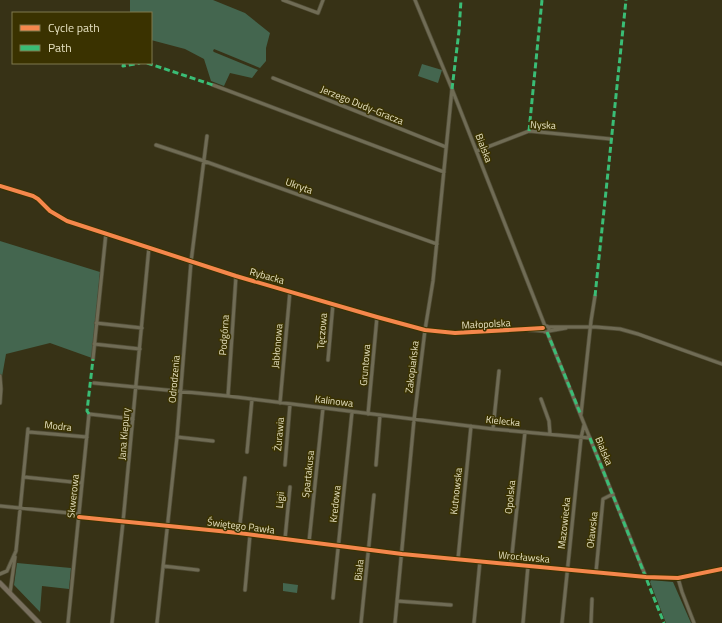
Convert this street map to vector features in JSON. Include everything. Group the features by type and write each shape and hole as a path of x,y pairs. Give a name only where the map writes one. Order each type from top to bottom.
{"main road":[{"path":"0,583 39,623"}],"street":[{"path":"283,0 318,13 323,0"},
{"name":"Bialska","path":"415,0 477,151 584,425 646,577"},
{"name":"Jerzego Dudy-Gracza","path":"273,78 446,147"},
{"path":"213,85 444,172"},
{"name":"Zakopiańska","path":"395,623 414,420 425,330 433,281 452,89"},
{"name":"Nyska","path":"477,151 529,131 611,139"},
{"name":"Odrodzenia","path":"157,623 177,437 191,262 207,136"},
{"name":"Ukryta","path":"156,145 436,244"},
{"name":"Rybacka","path":"0,186 33,196 50,211 67,221 236,276 425,330"},
{"path":"93,359 106,233"},
{"name":"Jana Kiepury","path":"112,623 124,522 149,247"},
{"name":"Podgórna","path":"228,396 236,276"},
{"name":"Jabłonowa","path":"280,403 290,291"},
{"path":"581,415 590,327 595,296"},
{"name":"Tęczowa","path":"328,360 333,304"},
{"name":"Gruntowa","path":"368,414 377,317"},
{"path":"96,323 142,328"},
{"name":"Małopolska","path":"425,330 455,333 590,327 611,328 632,332 722,364"},
{"path":"94,344 140,349"},
{"path":"493,429 499,371"},
{"path":"0,376 0,403"},
{"name":"Kalinowa","path":"94,383 228,396 414,420"},
{"path":"247,452 252,399"},
{"path":"541,399 549,421 550,434"},
{"name":"Żurawia","path":"284,465 290,404"},
{"name":"Spartakusa","path":"309,542 323,408"},
{"name":"Kredowa","path":"333,598 352,412"},
{"name":"Skwerowa","path":"68,623 89,414 133,419"},
{"path":"376,466 380,415"},
{"name":"Kielecka","path":"414,420 590,438"},
{"name":"Mazowiecka","path":"562,623 581,438 584,425"},
{"name":"Kutnowska","path":"458,559 471,426"},
{"name":"Modra","path":"24,477 28,430 87,437"},
{"name":"Opolska","path":"511,564 525,432"},
{"path":"177,437 213,441"},
{"path":"0,574 7,571 16,551 24,477 82,483"},
{"path":"239,533 245,478"},
{"name":"Ligii","path":"285,539 290,487"},
{"name":"Oławska","path":"596,572 604,499 613,494"},
{"name":"Biała","path":"361,623 374,495"},
{"name":"Świętego Pawła","path":"0,506 124,522 239,533 402,554"},
{"path":"245,590 250,535"},
{"name":"Wrocławska","path":"402,554 646,577 678,578 722,569"},
{"path":"10,593 15,561 14,556"},
{"path":"474,623 480,561"},
{"path":"163,566 198,570"},
{"path":"523,623 528,566"},
{"path":"678,578 694,623"},
{"path":"591,623 592,599"},
{"path":"397,601 451,605"}],"green space":[{"path":"130,0 213,0 245,13 270,33 266,48 266,61 260,68 214,49 214,52 258,70 252,78 230,73 224,86 211,81 204,59 185,49 152,40 152,12 130,12"},
{"path":"422,64 442,70 438,83 418,76"},
{"path":"0,241 100,272 92,358 50,343 6,354 0,388"},
{"path":"17,563 71,568 69,589 42,586 40,612 14,585"},
{"path":"651,580 673,582 691,623 666,623 650,582"},
{"path":"283,583 298,585 297,593 283,591"}],"marked path":[{"path":"452,89 461,0"},
{"path":"529,131 542,0"},
{"path":"595,296 626,0"},
{"path":"124,64 123,66 134,64"},
{"path":"150,64 213,85"},
{"path":"547,332 581,415"},
{"path":"89,414 87,411 93,359"},
{"path":"590,438 664,623"}],"cycle path":[{"path":"0,186 33,196 50,211 67,221 236,276 425,330 455,333 543,328"},
{"path":"79,517 239,533 402,554 646,577 678,578 722,569"}]}
